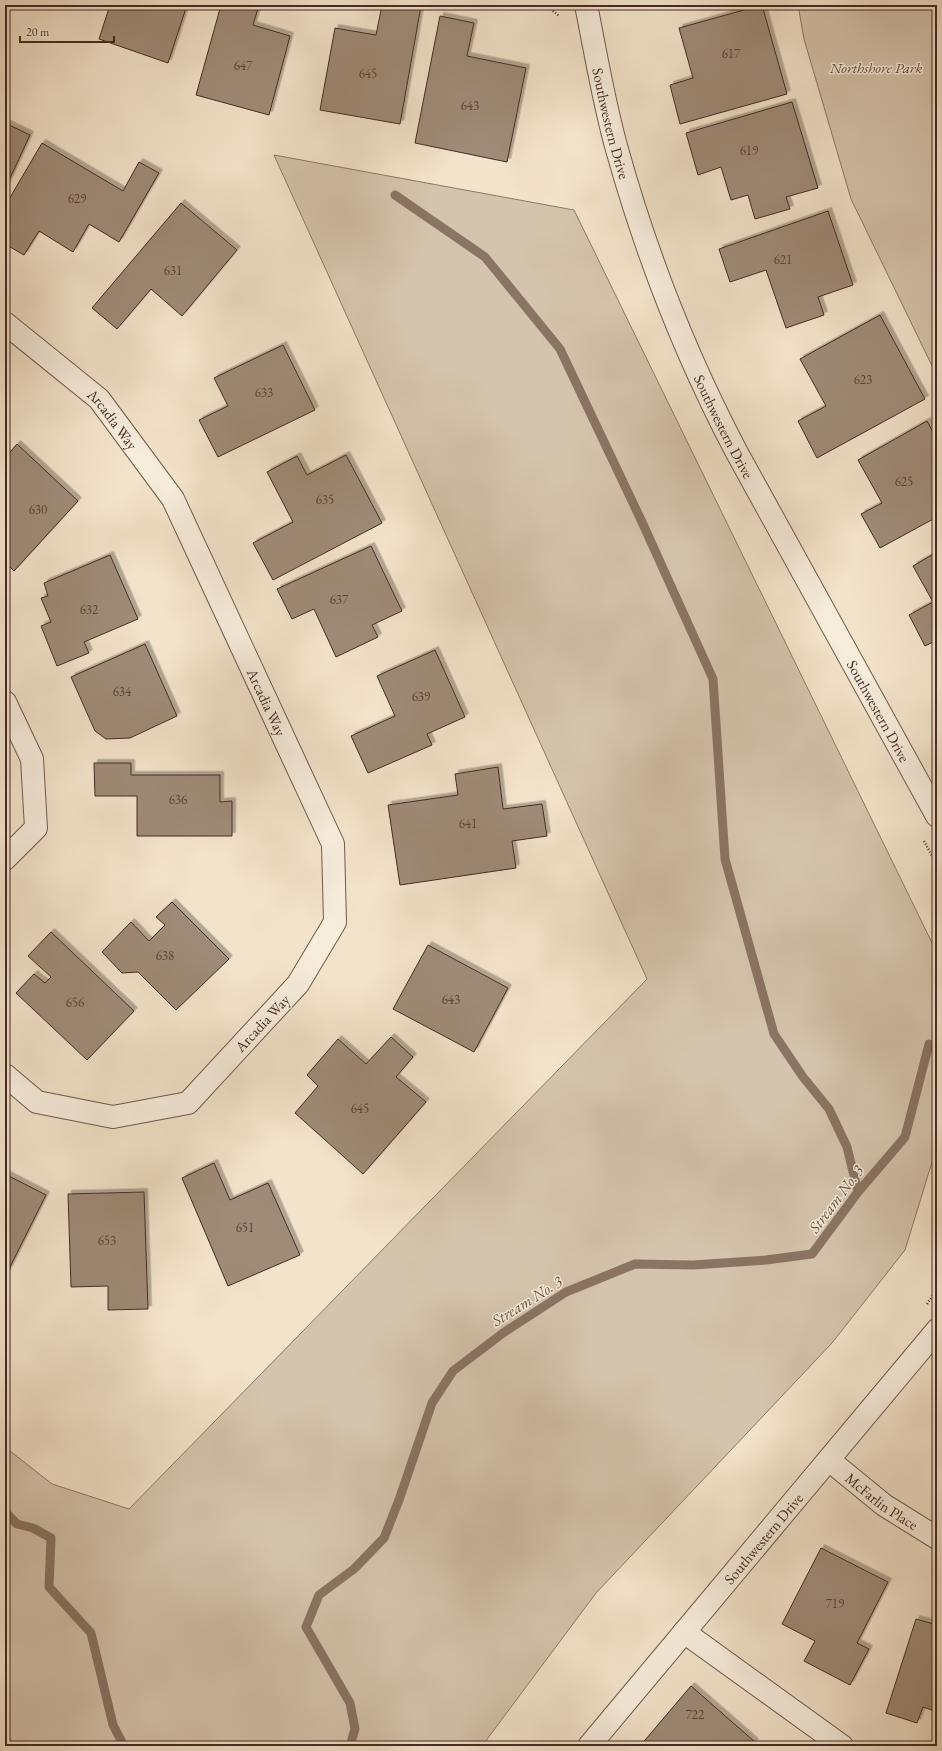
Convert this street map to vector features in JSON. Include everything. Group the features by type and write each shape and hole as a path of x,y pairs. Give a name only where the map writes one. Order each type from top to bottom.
{"street":[{"name":"Southwestern Drive","path":"586,5 606,108 617,153 668,304 690,357 712,405 736,450 937,816"},
{"name":"Arcadia Way","path":"5,323 99,399 173,499 333,844 335,922 298,984 188,1103 113,1116 37,1102 5,1075"},
{"path":"5,702 32,759 36,828 5,859"},
{"name":"Southwestern Drive","path":"589,1746 937,1330"},
{"name":"McFarlin Place","path":"829,1460 884,1505 937,1538"},
{"path":"684,1632 842,1746"}],"green space":[{"name":"Northshore Park","path":"798,5 937,5 937,376 851,199 804,39"},
{"path":"274,155 574,210 937,953 937,1146 905,1250 832,1343 596,1593 482,1746 14,1746 5,1728 5,1447 52,1484 129,1509 647,979"}],"building":[{"path":"110,5 187,5 168,63 99,39"},
{"path":"221,5 259,5 253,25 290,36 269,115 196,95"},
{"path":"382,5 421,6 400,124 320,110 335,28 376,35"},
{"path":"762,5 787,94 680,124 670,85 693,78 679,28"},
{"path":"440,16 474,23 467,56 526,68 507,162 415,143"},
{"path":"792,102 818,188 786,197 790,209 755,219 748,195 731,200 721,167 698,175 686,133"},
{"path":"5,123 30,135 5,189"},
{"path":"42,143 123,191 139,162 159,173 119,242 89,224 73,252 39,231 24,255 5,244 5,206"},
{"path":"181,203 237,250 182,316 151,289 117,329 92,308"},
{"path":"828,211 853,285 818,297 824,315 786,328 766,270 730,282 719,249"},
{"path":"880,315 925,399 817,458 798,421 826,406 800,359"},
{"path":"283,345 315,410 218,457 199,420 228,406 214,378"},
{"path":"927,421 937,439 937,517 880,548 861,514 882,503 858,460"},
{"path":"17,444 78,501 14,571 5,562 5,521 7,519 5,517 5,458"},
{"path":"346,455 382,523 273,580 253,543 293,522 267,472 297,456 307,475"},
{"path":"371,546 402,611 372,625 378,637 336,657 314,609 292,619 277,589"},
{"path":"937,552 937,640 925,646 909,615 933,602 913,566"},
{"path":"110,555 138,619 84,642 89,653 57,666 41,626 51,622 41,598 48,596 44,583"},
{"path":"145,644 177,716 130,738 106,739 95,731 71,677"},
{"path":"435,650 465,717 427,734 432,745 368,773 351,736 395,716 377,676"},
{"path":"94,763 131,763 131,775 220,775 220,802 232,801 232,836 137,836 137,796 95,796"},
{"path":"498,767 503,809 542,804 547,836 512,841 516,868 400,885 388,805 458,795 455,774"},
{"path":"172,902 229,959 176,1010 138,972 122,973 102,952 131,922 149,941 165,925 156,917"},
{"path":"51,932 134,1011 87,1060 16,993 34,974 45,983 51,977 28,956"},
{"path":"428,945 508,988 474,1052 393,1009"},
{"path":"391,1037 413,1057 396,1077 426,1102 363,1174 295,1113 318,1086 307,1075 338,1039 366,1064"},
{"path":"214,1163 230,1200 268,1183 300,1255 228,1286 182,1178"},
{"path":"5,1174 46,1195 6,1275 5,1274"},
{"path":"144,1192 148,1309 108,1310 108,1286 71,1287 68,1194"},
{"path":"821,1548 888,1582 857,1643 869,1649 850,1685 804,1661 815,1641 782,1624"},
{"path":"916,1619 937,1625 937,1712 923,1707 917,1723 886,1713"},
{"path":"691,1686 755,1742 752,1746 640,1746"}],"waterway":[{"path":"395,195 485,257 560,349 642,522 713,679 725,859 774,1034 803,1077 829,1109 847,1147 858,1192"},
{"name":"Stream No. 3","path":"350,1746 355,1729 350,1703 306,1627 319,1595 354,1569 384,1538 399,1500 432,1403 453,1371 503,1333 566,1292 635,1264 693,1265 766,1260 812,1254 858,1192 905,1137 929,1044"},
{"path":"5,1512 17,1524 33,1528 51,1538 49,1587 91,1633 113,1725 124,1746"}]}
